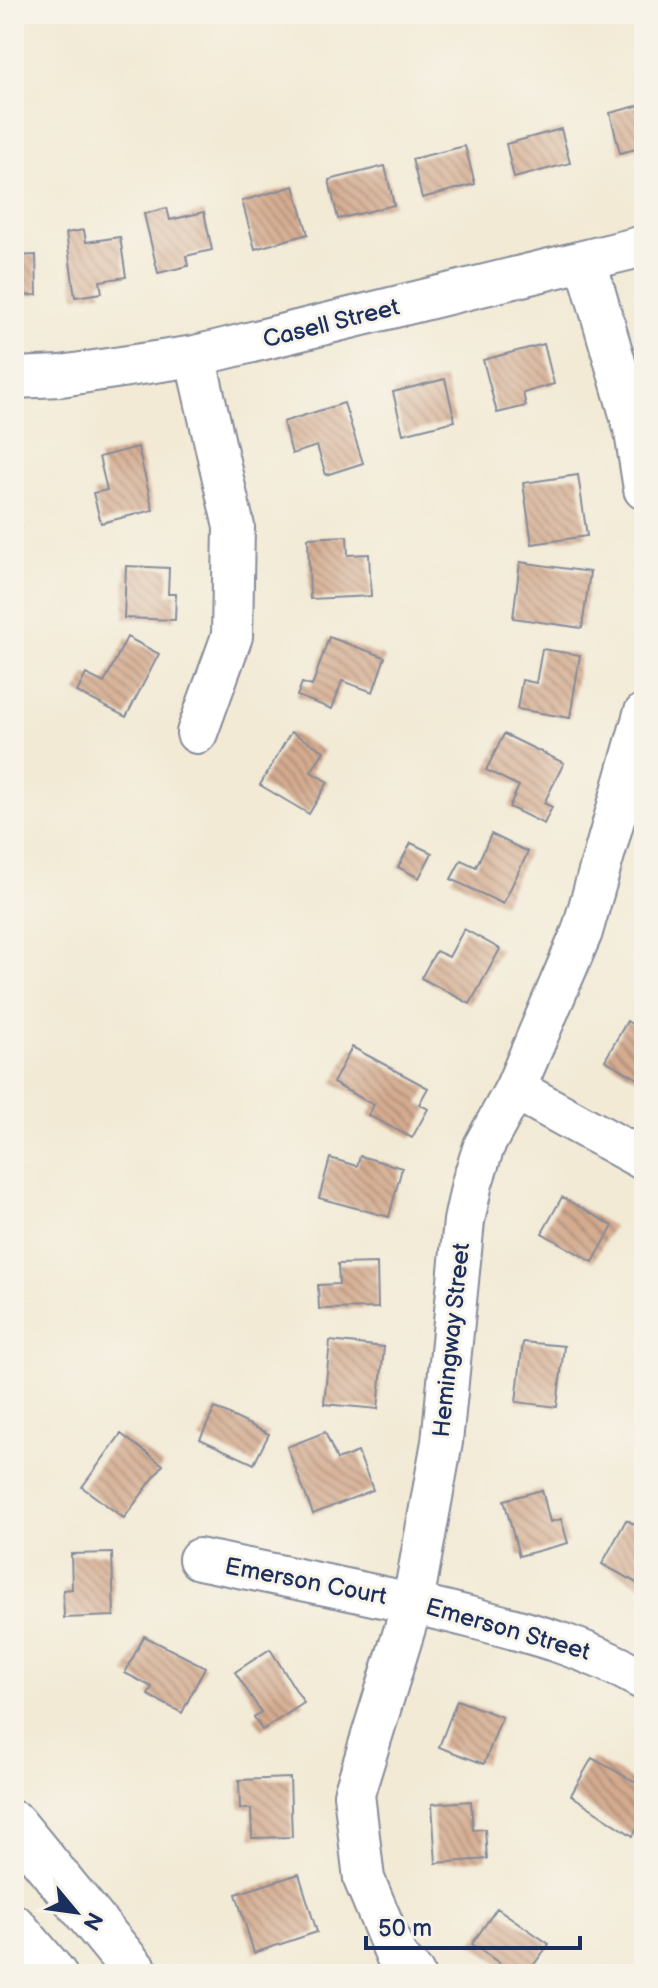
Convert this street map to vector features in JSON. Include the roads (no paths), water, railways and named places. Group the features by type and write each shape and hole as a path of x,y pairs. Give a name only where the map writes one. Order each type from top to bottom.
{"highway":[{"path":"14,1824 137,1974"},
{"path":"14,1927 54,1974"}],"street":[{"name":"Casell Street","path":"14,378 61,376 195,356 644,246"},
{"path":"586,261 635,432 644,489"},
{"path":"195,356 234,527 232,636 197,733"},
{"name":"Hemingway Street","path":"414,1974 397,1958 364,1879 354,1794 413,1602 442,1442 464,1221 472,1183 484,1146 515,1089 582,932 644,714"},
{"path":"515,1089 644,1160"},
{"name":"Emerson Court","path":"199,1559 413,1602"},
{"name":"Emerson Street","path":"413,1602 599,1654 644,1680"}]}
